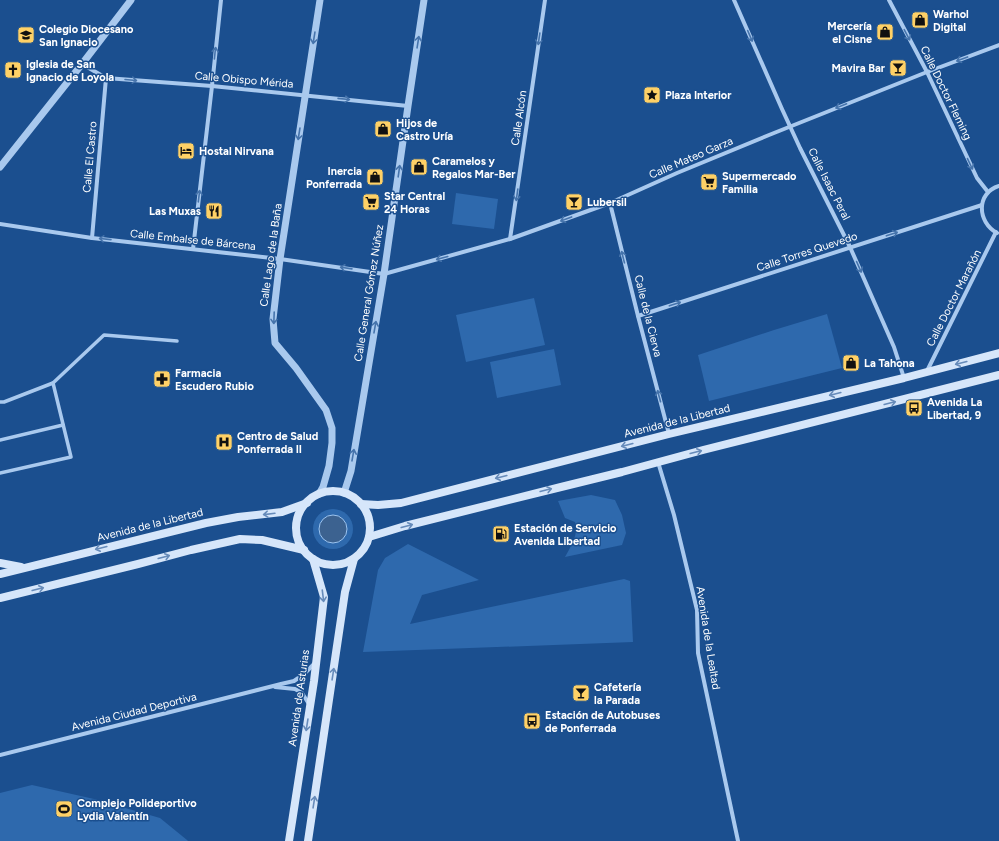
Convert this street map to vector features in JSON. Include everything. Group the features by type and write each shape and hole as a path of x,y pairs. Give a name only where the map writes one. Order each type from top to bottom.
{"main road":[{"name":"Avenida de la Libertad","path":"361,504 378,505 401,503 669,434 904,378 999,353"},
{"path":"369,536 999,375"},
{"path":"327,492 344,493 361,504 367,514 370,525 369,536 361,553 354,559 346,563 329,565 312,559 304,550 297,534 296,526 298,517 306,503 319,494 327,492"},
{"name":"Avenida de la Libertad","path":"0,574 206,523 238,517 282,512 306,503"},
{"path":"0,598 240,539 262,540 304,550"},
{"name":"Avenida de Asturias","path":"289,841 310,705 324,597 312,559"},
{"path":"308,841 346,592 354,559"},
{"path":"0,563 16,567 25,567"}],"street":[{"path":"0,167 131,0"},
{"path":"192,249 221,0"},
{"name":"Calle Lago de la Baña","path":"319,494 323,487 329,466 332,428 326,410 296,368 275,343 273,319 280,259 320,0"},
{"name":"Calle General Gómez Núñez","path":"344,493 351,471 384,274 424,0"},
{"name":"Calle Alcón","path":"510,239 545,0"},
{"name":"Calle Isaac Peral","path":"734,0 800,148 850,247 894,347 904,378"},
{"name":"Calle Doctor Fleming","path":"889,0 927,72 977,178 988,192"},
{"name":"Calle Mateo Garza","path":"384,274 510,239 610,203 684,170 927,72 999,45"},
{"name":"Calle Obispo Mérida","path":"82,64 106,78 212,86 408,106"},
{"name":"Calle El Castro","path":"92,238 106,78"},
{"path":"998,233 990,229 986,224 983,218 982,205 988,192 999,186"},
{"name":"Calle de la Cierva","path":"610,203 669,434"},
{"name":"Calle Torres Quevedo","path":"638,316 982,205"},
{"name":"Calle Embalse de Bárcena","path":"0,224 92,238 280,259 384,274"},
{"name":"Calle Doctor Marañón","path":"927,371 998,233"},
{"path":"0,402 4,402 53,383 104,335 177,341"},
{"path":"0,473 71,457 53,383"},
{"path":"0,440 63,425"},
{"name":"Avenida de la Lealtad","path":"658,462 674,515 696,610 698,653 738,841"},
{"name":"Avenida Ciudad Deportiva","path":"0,754 294,680 304,674 316,662"},
{"name":"Avenida Ciudad Deportiva","path":"273,686 295,689 302,693 310,705"}],"shaded area":[{"path":"456,193 498,199 494,229 452,224"},
{"path":"534,298 545,345 466,362 456,315"},
{"path":"827,314 842,368 709,401 698,355"},
{"path":"554,349 561,385 497,398 490,362"},
{"path":"591,495 615,500 622,515 626,533 622,545 565,557 574,540 576,526 575,522 565,518 558,501"},
{"path":"329,509 337,509 344,512 350,518 353,529 350,540 344,546 337,549 329,549 322,546 316,540 313,533 313,525 316,518 322,512"},
{"path":"333,515 343,519 347,529 343,539 333,543 323,539 319,529 323,519"},
{"path":"408,544 479,580 422,595 410,624 624,579 630,581 633,642 363,652 378,570 385,558"},
{"name":"Complejo Polideportivo Lydia Valentín","path":"32,785 94,799 160,818 188,841 0,841 0,793"}],"place":[{"name":"Warhol Digital","path":"920,20"},
{"name":"Mercería el Cisne","path":"885,32"},
{"name":"Colegio Diocesano San Ignacio","path":"26,35"},
{"name":"Mavira Bar","path":"898,68"},
{"name":"Iglesia de San Ignacio de Loyola","path":"13,70"},
{"name":"Plaza Interior","path":"652,95"},
{"name":"Hijos de Castro Uría","path":"383,129"},
{"name":"Hostal Nirvana","path":"186,151"},
{"name":"Caramelos y Regalos Mar-Ber","path":"419,167"},
{"name":"Inercia Ponferrada","path":"375,177"},
{"name":"Supermercado Familia","path":"709,182"},
{"name":"Star Central 24 Horas","path":"371,202"},
{"name":"Lubersil","path":"574,202"},
{"name":"Las Muxas","path":"214,211"},
{"name":"La Tahona","path":"851,363"},
{"name":"Farmacia Escudero Rubio","path":"162,379"},
{"name":"Avenida La Libertad, 9","path":"914,408"},
{"name":"Centro de Salud Ponferrada II","path":"224,442"},
{"name":"Estación de Servicio Avenida Libertad","path":"501,534"},
{"name":"Cafetería la Parada","path":"581,693"},
{"name":"Estación de Autobuses de Ponferrada","path":"532,721"},
{"name":"Complejo Polideportivo Lydia Valentín","path":"64,809"}]}
